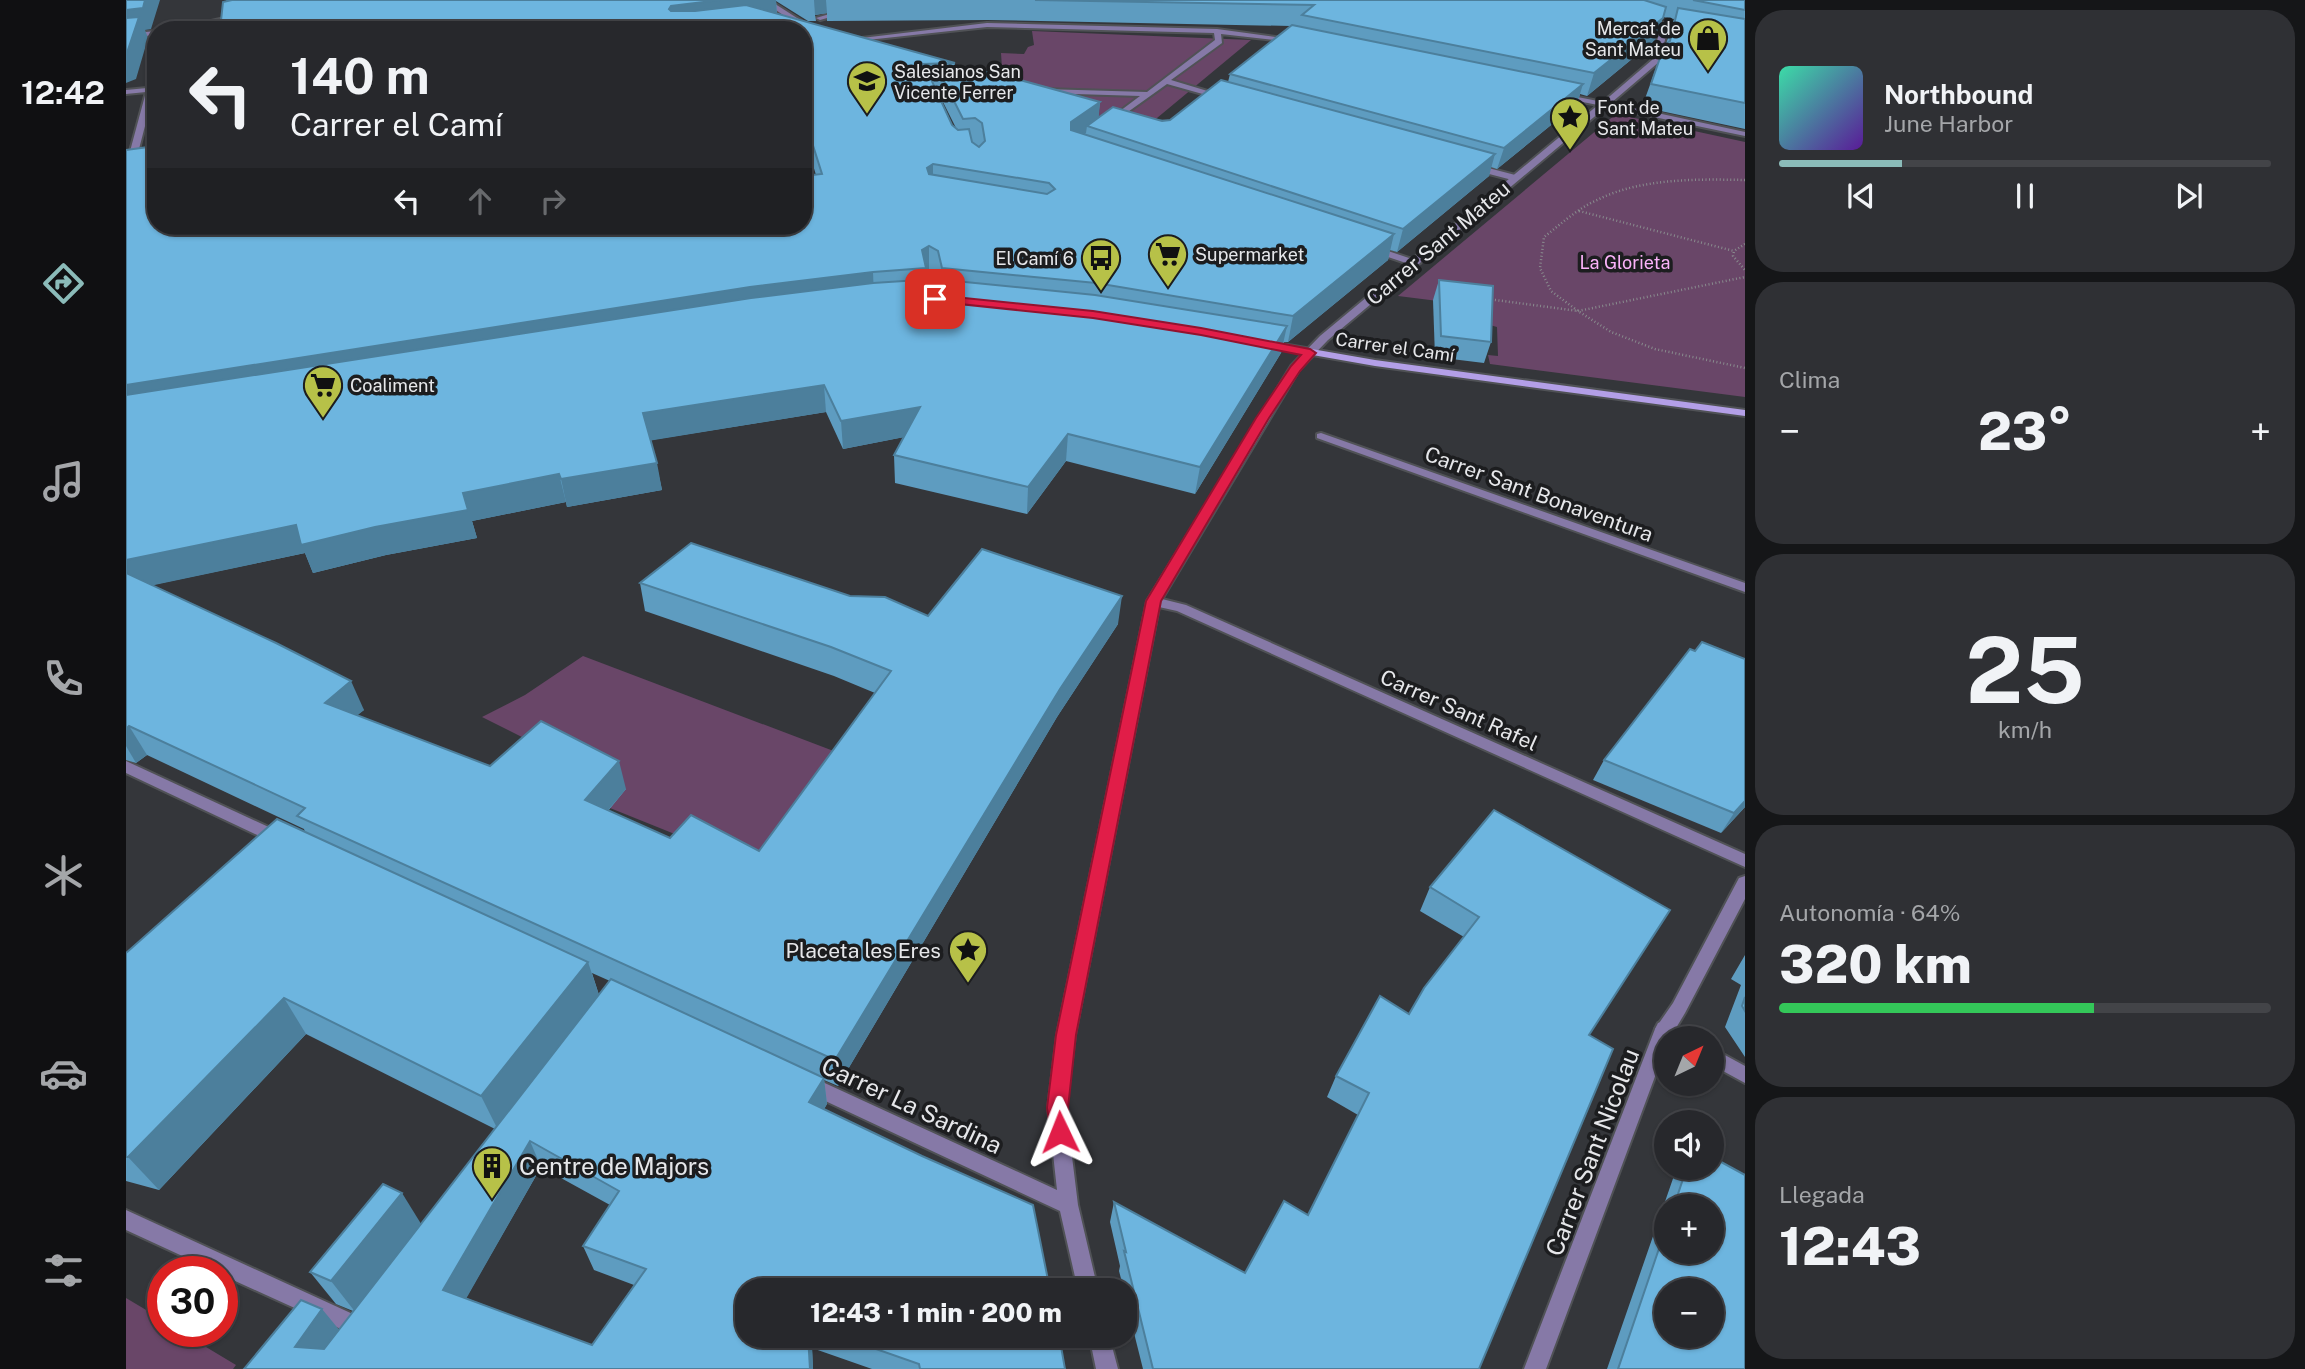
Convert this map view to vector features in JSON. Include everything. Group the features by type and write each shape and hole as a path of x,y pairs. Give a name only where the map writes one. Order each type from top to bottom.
{"street":[{"path":"764,0 797,21"},
{"path":"820,18 855,9"},
{"path":"218,21 243,16"},
{"path":"1640,16 1674,24"},
{"path":"777,18 790,17"},
{"name":"Carrer Sant Mateu","path":"1085,1278 1068,1205 1057,1108 1066,1035 1154,601 1295,368 1656,60 1665,27 1662,23"},
{"path":"844,40 987,25 1217,31 1301,41"},
{"path":"812,30 817,33"},
{"path":"1106,126 1219,41 1217,31"},
{"path":"126,36 147,34"},
{"path":"1165,82 1237,103"},
{"path":"126,92 147,90"},
{"path":"1029,90 1149,94"},
{"path":"1547,92 1745,134"},
{"path":"126,183 147,110"},
{"path":"1463,164 1516,178"},
{"path":"1364,245 1415,263"},
{"name":"Carrer el Camí","path":"1249,341 1310,353 1745,413"},
{"name":"Carrer Sant Bonaventura","path":"1321,436 1745,588"},
{"name":"Carrer Sant Rafel","path":"1154,601 1181,608 1745,861"},
{"path":"126,767 302,849"},
{"name":"Carrer Sant Nicolau","path":"1674,1026 1679,1008 1745,883"},
{"path":"1724,1063 1745,1076"},
{"name":"Carrer La Sardina","path":"792,1077 1068,1205"},
{"name":"Carrer Sant Nicolau","path":"1535,1369 1654,1078"},
{"path":"126,1220 365,1322 345,1348"},
{"path":"1102,1348 1107,1369"}],"path":[{"path":"1745,180 1663,183 1603,198 1579,211 1544,237 1540,268 1551,291 1611,331 1655,349 1745,368"},
{"path":"1579,211 1734,251 1745,244"},
{"path":"1734,251 1736,262 1745,270"},
{"path":"1483,299 1578,311 1745,277"}],"green space":[{"path":"1032,31 1251,40 1110,157 1033,107 1052,88 993,84 989,68 1002,68 1001,53 1024,54 1028,47 1034,45"},
{"name":"La Glorieta","path":"1616,114 1745,142 1745,397 1490,364 1488,355 1498,356 1497,327 1486,324 1486,307 1398,296"},
{"path":"583,656 852,758 763,879 697,843 610,808 625,789 482,717 525,695"},
{"path":"126,1298 147,1310 147,1347 206,1347 236,1365 233,1369 126,1369"}],"building":[{"path":"126,0 145,0 143,8 126,10"},
{"path":"232,0 720,0 671,6 669,9 695,11 746,5 804,21 221,21 223,2"},
{"path":"1035,0 1644,0 1666,7 1663,18 1594,73 1302,15 1314,5"},
{"path":"1693,0 1745,0 1745,10"},
{"path":"1678,8 1745,19 1745,103 1651,84 1664,46 1670,41"},
{"path":"139,17 126,56 126,18"},
{"path":"812,23 955,63 924,64 952,125 958,130 969,129 972,142 979,147 985,141 982,123 975,118 963,119 939,71 991,72 1100,102 1071,122 1071,130 1394,234 1293,316 1096,283 942,268 938,251 929,246 922,250 926,268 750,287 126,385 126,150 147,147 147,235 812,235 812,175 822,174 812,142","holes":["933,164 1049,183 1055,189 1047,194 929,174 927,168"]},
{"path":"1292,25 1583,84 1504,148 1230,74"},
{"path":"1221,80 1495,154 1403,229 1087,126 1113,107 1162,121 1170,120"},
{"path":"935,279 1095,295 1287,326 1200,467 1068,434 1028,487 894,455 920,407 841,421 824,385 643,413 657,463 561,479 559,474 463,493 468,510 375,527 301,545 296,525 126,560 126,395 751,298 873,283"},
{"path":"1439,280 1493,286 1491,342 1441,336"},
{"path":"691,543 850,596 885,597 928,616 982,549 1122,596 1060,689 835,1060 297,816 305,808 129,726 126,729 126,573 351,681 325,703 490,766 541,721 619,761 585,800 670,838 691,815 759,851 891,671 831,647 640,583"},
{"path":"1702,642 1745,659 1745,801 1734,813 1604,760 1690,649 1695,651"},
{"path":"1494,810 1670,910 1589,1035 1613,1049 1479,1369 1153,1369 1137,1304 1137,1278 1131,1278 1114,1202 1245,1273 1284,1201 1308,1215 1369,1093 1336,1076 1380,996 1409,1014 1424,988 1479,917 1430,887"},
{"path":"277,819 588,962 481,1096 284,998 126,1157 126,953"},
{"path":"611,979 824,1078 809,1102 1033,1205 1048,1278 735,1278 735,1348 809,1348 810,1369 244,1369 301,1300 322,1309 295,1347 324,1349","holes":["530,1141 619,1191 583,1246 646,1269 592,1345 443,1290"]},
{"path":"1724,1164 1745,1175 1745,1369 1618,1369 1654,1263 1724,1264 1724,1194 1678,1194 1683,1180 1724,1180"},
{"path":"383,1184 402,1193 331,1281 310,1272"},
{"path":"873,1348 1061,1348 1065,1369 920,1369 919,1364"}],"place":[{"name":"Mercat de Sant Mateu","path":"1708,72"},
{"name":"Salesianos San Vicente Ferrer","path":"867,115"},
{"name":"Font de Sant Mateu","path":"1570,151"},
{"name":"Supermarket","path":"1168,288"},
{"name":"El Camí 6","path":"1101,292"},
{"name":"Coaliment","path":"323,419"},
{"name":"Placeta les Eres","path":"968,984"},
{"name":"Centre de Majors","path":"492,1200"}],"route":[{"path":"935,299 1093,315 1201,331 1310,353 1295,368 1263,418 1154,601 1066,1035 1057,1108 1060,1132"}]}
